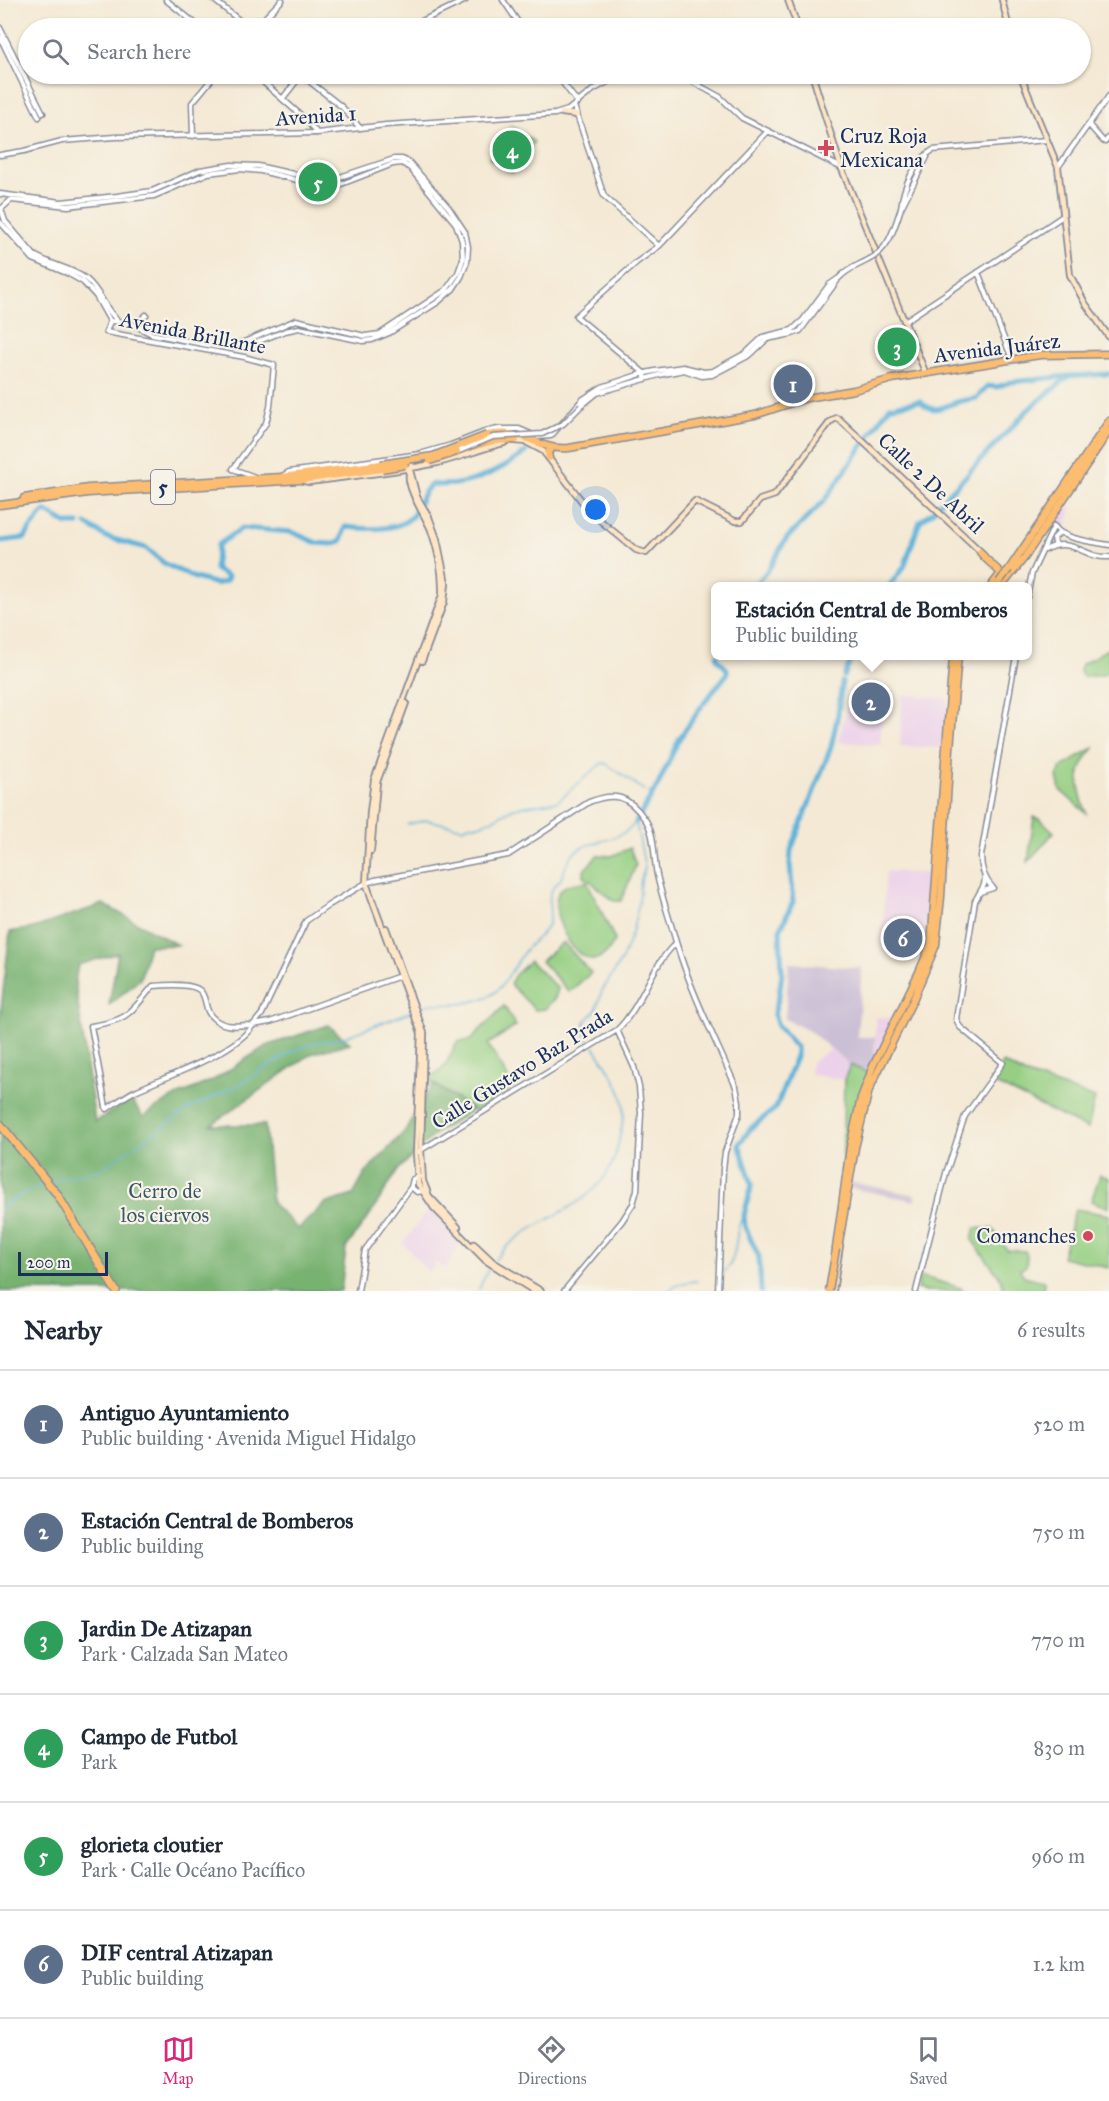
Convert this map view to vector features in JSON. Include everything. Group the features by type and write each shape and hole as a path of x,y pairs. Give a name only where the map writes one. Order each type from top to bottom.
{"highway":[{"path":"0,1124 49,1182 116,1291"},
{"path":"0,1130 54,1196 111,1291"}],"main road":[{"path":"788,0 794,18"},
{"path":"1002,0 1006,18"},
{"path":"815,84 841,167 924,372"},
{"path":"1024,84 1058,167 1070,275 1085,303 1109,337"},
{"path":"562,112 577,116"},
{"name":"Avenida Juárez","path":"552,448 589,444 755,415 807,398 854,390 924,372 1040,355 1109,354"},
{"name":"Calle 2 De Abril","path":"549,458 591,513 636,549 646,553 695,501 735,521 742,521 760,500 775,495 836,418 865,442 980,552 1006,570"},
{"path":"998,582 1109,421"},
{"path":"1023,555 1042,532 1109,431"},
{"name":"5","path":"0,503 87,488 301,480 433,456 492,432 527,434 552,448"},
{"path":"527,434 538,437"},
{"path":"457,452 501,440 516,440 536,446 549,458"},
{"path":"395,470 440,463 516,440"},
{"path":"549,458 548,452 552,448"},
{"path":"435,450 433,458 440,463"},
{"name":"5","path":"238,482 438,459 457,452"},
{"path":"420,454 409,468 409,476 419,505 437,539 446,594 377,782 367,882 421,1033 417,1177 434,1208 485,1260 534,1291"},
{"path":"398,458 409,468 419,505"},
{"path":"384,466 409,476"},
{"path":"999,582 1042,532"},
{"path":"980,552 1001,573 997,582"},
{"path":"830,1291 863,1099 934,952 952,660"},
{"path":"951,699 957,660"},
{"path":"418,1152 423,1190 487,1257 541,1291"},
{"path":"830,1291 838,1240"}],"street":[{"path":"166,0 188,18"},
{"path":"214,0 236,18"},
{"path":"265,18 282,0"},
{"path":"428,18 466,0"},
{"path":"502,0 515,18"},
{"path":"0,28 18,66"},
{"path":"0,37 18,71"},
{"path":"25,84 41,115 26,84"},
{"path":"193,136 192,103 208,84"},
{"path":"266,84 317,133"},
{"path":"283,98 294,84"},
{"path":"313,84 342,107 360,128"},
{"path":"562,84 576,105 577,116 604,196 659,246"},
{"name":"Avenida 1","path":"0,155 62,141 115,137 317,133 562,112 576,105 592,90 603,84"},
{"path":"696,84 720,97 742,118 841,167"},
{"path":"1058,167 1109,96"},
{"path":"1089,125 1103,141 1105,142 1109,137"},
{"path":"646,379 644,373 576,316 637,261 659,246 768,131"},
{"path":"538,437 546,438 554,434 592,391 644,373 683,367 704,372 713,371 746,352 763,337 797,327 848,269 874,257 884,248 893,233 915,170 933,150 1047,140"},
{"path":"903,202 920,173 928,153"},
{"path":"212,170 250,169 306,182 321,193 398,158 406,160 462,226 468,247 464,270 457,284 448,294 382,338 363,340 294,329 245,344"},
{"path":"118,320 93,285 71,270 34,255 5,221 1,209 5,204 15,200 61,206 154,196 212,170 249,165 306,175 316,172 331,180 397,163 406,165 413,172 452,218 459,230 463,251 458,273 451,285 380,334 365,336 292,320 245,344"},
{"path":"915,170 920,173"},
{"path":"306,175 306,182"},
{"path":"331,180 331,188"},
{"path":"2,194 61,202 86,202"},
{"path":"2,194 6,199 5,204"},
{"path":"905,321 1063,216"},
{"path":"0,222 33,259 83,282"},
{"path":"71,270 96,296 111,321"},
{"path":"978,272 1012,359"},
{"path":"457,452 493,437 542,434 563,424 597,393 684,370 702,376 716,374 750,355 767,339 800,330 835,282"},
{"path":"141,328 141,320 146,315"},
{"name":"Avenida Brillante","path":"233,469 266,423 274,365 244,357 106,332 111,321 118,320 128,322 152,334 218,347 245,344"},
{"path":"292,320 291,325 294,329"},
{"path":"304,329 307,326 306,322"},
{"path":"244,357 245,344"},
{"path":"384,466 398,458 435,450 492,432 527,434"},
{"path":"233,469 258,478"},
{"path":"233,469 238,482"},
{"path":"1030,582 1032,573 1054,526 1059,533 1067,536 1109,545"},
{"path":"1057,545 1054,543 1054,538 1059,533"},
{"path":"1042,552 1057,545 1071,545 1098,557 1109,557"},
{"path":"980,892 993,888 985,878 981,856 1015,660"},
{"path":"402,976 270,1022 253,1025 228,1026 217,1021 209,1014 203,993 196,988 174,985 153,986 126,1017 111,1023 91,1026 107,1109 132,1093 217,1054 247,1033 253,1025 262,1014 306,921 367,882 400,874 501,858 589,802 602,797 621,798 630,802 638,810 649,826 657,877 676,943 687,975 736,1087 739,1102 738,1118 724,1159 718,1291"},
{"path":"916,1291 946,1173 965,1116 1003,1063 960,1027 956,1019 975,901 985,878"},
{"name":"Calle Gustavo Baz Prada","path":"418,1152 617,1030 637,1006 667,953 676,943"},
{"path":"564,1291 621,1221 633,1204 637,1190 641,1113 639,1087 634,1067 617,1030"},
{"path":"358,1291 363,1252 411,1187 413,1179 417,1177 423,1180"},
{"path":"411,1187 417,1192 423,1190"}],"shaded area":[{"path":"1064,503 1071,508 1065,533 1057,526"},
{"path":"902,695 948,699 945,748 900,746"},
{"path":"847,707 882,715 880,745 838,742"},
{"path":"886,871 937,874 927,955 881,951"},
{"path":"789,963 862,968 857,1037 875,1037 873,1066 870,1074 850,1065 811,1032 785,1019"},
{"path":"876,1017 897,1018 873,1066"},
{"path":"830,1049 850,1065 844,1080 810,1074 811,1063"},
{"path":"850,1182 916,1195 916,1201 849,1188"},
{"path":"430,1208 462,1239 446,1269 436,1263 429,1273 403,1243"}],"green space":[{"path":"511,126 534,142 512,173 489,158"},
{"path":"1109,648 1109,671 1100,676 1083,676 1080,671 1081,665"},
{"path":"1095,747 1083,763 1079,778 1086,813 1060,790 1057,776 1062,767"},
{"path":"1034,817 1040,819 1054,832 1028,862"},
{"path":"630,848 636,865 621,901 614,901 584,876 584,870 598,855 612,856"},
{"path":"587,881 615,940 607,953 593,960 581,955 568,941 559,922 556,902 564,887"},
{"name":"Cerro de los ciervos","path":"103,904 178,945 149,946 140,979 109,1005 118,953 78,965 75,982 95,1122 131,1099 143,1117 170,1099 215,1079 266,1046 328,1025 350,1043 311,1054 211,1125 265,1125 272,1203 298,1229 324,1204 353,1195 366,1172 405,1131 433,1084 473,1110 436,1133 398,1170 346,1248 341,1291 0,1291 0,1017 10,932 34,928"},
{"path":"563,942 591,973 569,992 541,961"},
{"path":"530,961 558,989 555,998 545,1009 535,1010 510,984 515,975"},
{"path":"504,1006 516,1026 488,1044 514,1088 476,1111 430,1081 431,1077 445,1066 457,1042 470,1040"},
{"path":"1003,1063 1024,1074 1095,1098 1088,1129 991,1082"},
{"path":"850,1065 870,1074 844,1184 842,1184 844,1080"},
{"path":"1100,1175 1109,1178 1109,1208 1091,1201"},
{"name":"Comanches","path":"1075,1209 1109,1215 1109,1268 1062,1257"},
{"path":"975,1228 993,1229 1007,1250 1025,1251 1026,1266 1020,1270 1024,1276 1044,1281 1043,1291 1002,1291 1001,1279 972,1240"},
{"path":"920,1276 961,1288 963,1291 917,1289"}],"waterway":[{"path":"970,471 1029,409 1069,376 1109,374"},
{"path":"898,405 920,401 929,408 938,409 977,398 987,386 997,387 1011,382 1069,376"},
{"path":"827,497 890,406 894,406"},
{"path":"86,524 106,537 146,548 165,564 195,578 217,584 226,581 228,577 215,569 218,545 242,528 292,532 317,543 332,544 341,541 345,527 393,527 409,519 432,484 457,484 482,477 526,452"},
{"path":"935,508 967,475"},
{"path":"758,582 786,539 824,501"},
{"path":"0,541 25,538 45,511 67,524 78,524"},
{"path":"892,582 904,567 920,521 933,511"},
{"path":"704,703 727,674 727,669 718,660"},
{"path":"844,676 851,660"},
{"path":"761,1291 759,1257 745,1227 744,1215 752,1184 739,1144 751,1128 776,1108 796,1056 796,1047 778,1026 774,1014 782,973 780,930 793,902 791,850 831,747 842,682"},
{"path":"636,822 658,785 679,739 701,707"},
{"path":"408,824 427,820 463,828 492,820 514,808 558,801 602,763 607,764 645,791"},
{"path":"418,1008 430,1004 470,1002 495,992 524,952 548,926 551,893 572,855 586,846 621,834 636,822"},
{"path":"591,1043 585,1034 585,1022 596,1010 602,991 622,959 632,933 639,903 641,879 645,868 636,822"},
{"path":"54,1181 99,1170 189,1109 240,1084 291,1052 317,1042 339,1039 410,1012"},
{"path":"495,1260 522,1234 587,1195 600,1182 613,1163 623,1121 624,1105 619,1087 594,1047"},
{"path":"0,1209 29,1190 41,1186"},
{"path":"722,1273 732,1261 738,1229 744,1215"},
{"path":"479,1289 489,1267"},
{"path":"669,1291 685,1282 697,1281"}],"place":[{"name":"Cruz Roja Mexicana","path":"826,148"},
{"name":"Campo de Futbol","path":"512,150"},
{"name":"glorieta cloutier","path":"318,182"},
{"name":"Jardin De Atizapan","path":"897,347"},
{"name":"Antiguo Ayuntamiento","path":"793,384"},
{"name":"Estación Central de Bomberos","path":"871,702"},
{"name":"DIF central Atizapan","path":"903,938"},
{"name":"Comanches","path":"1088,1236"}]}
